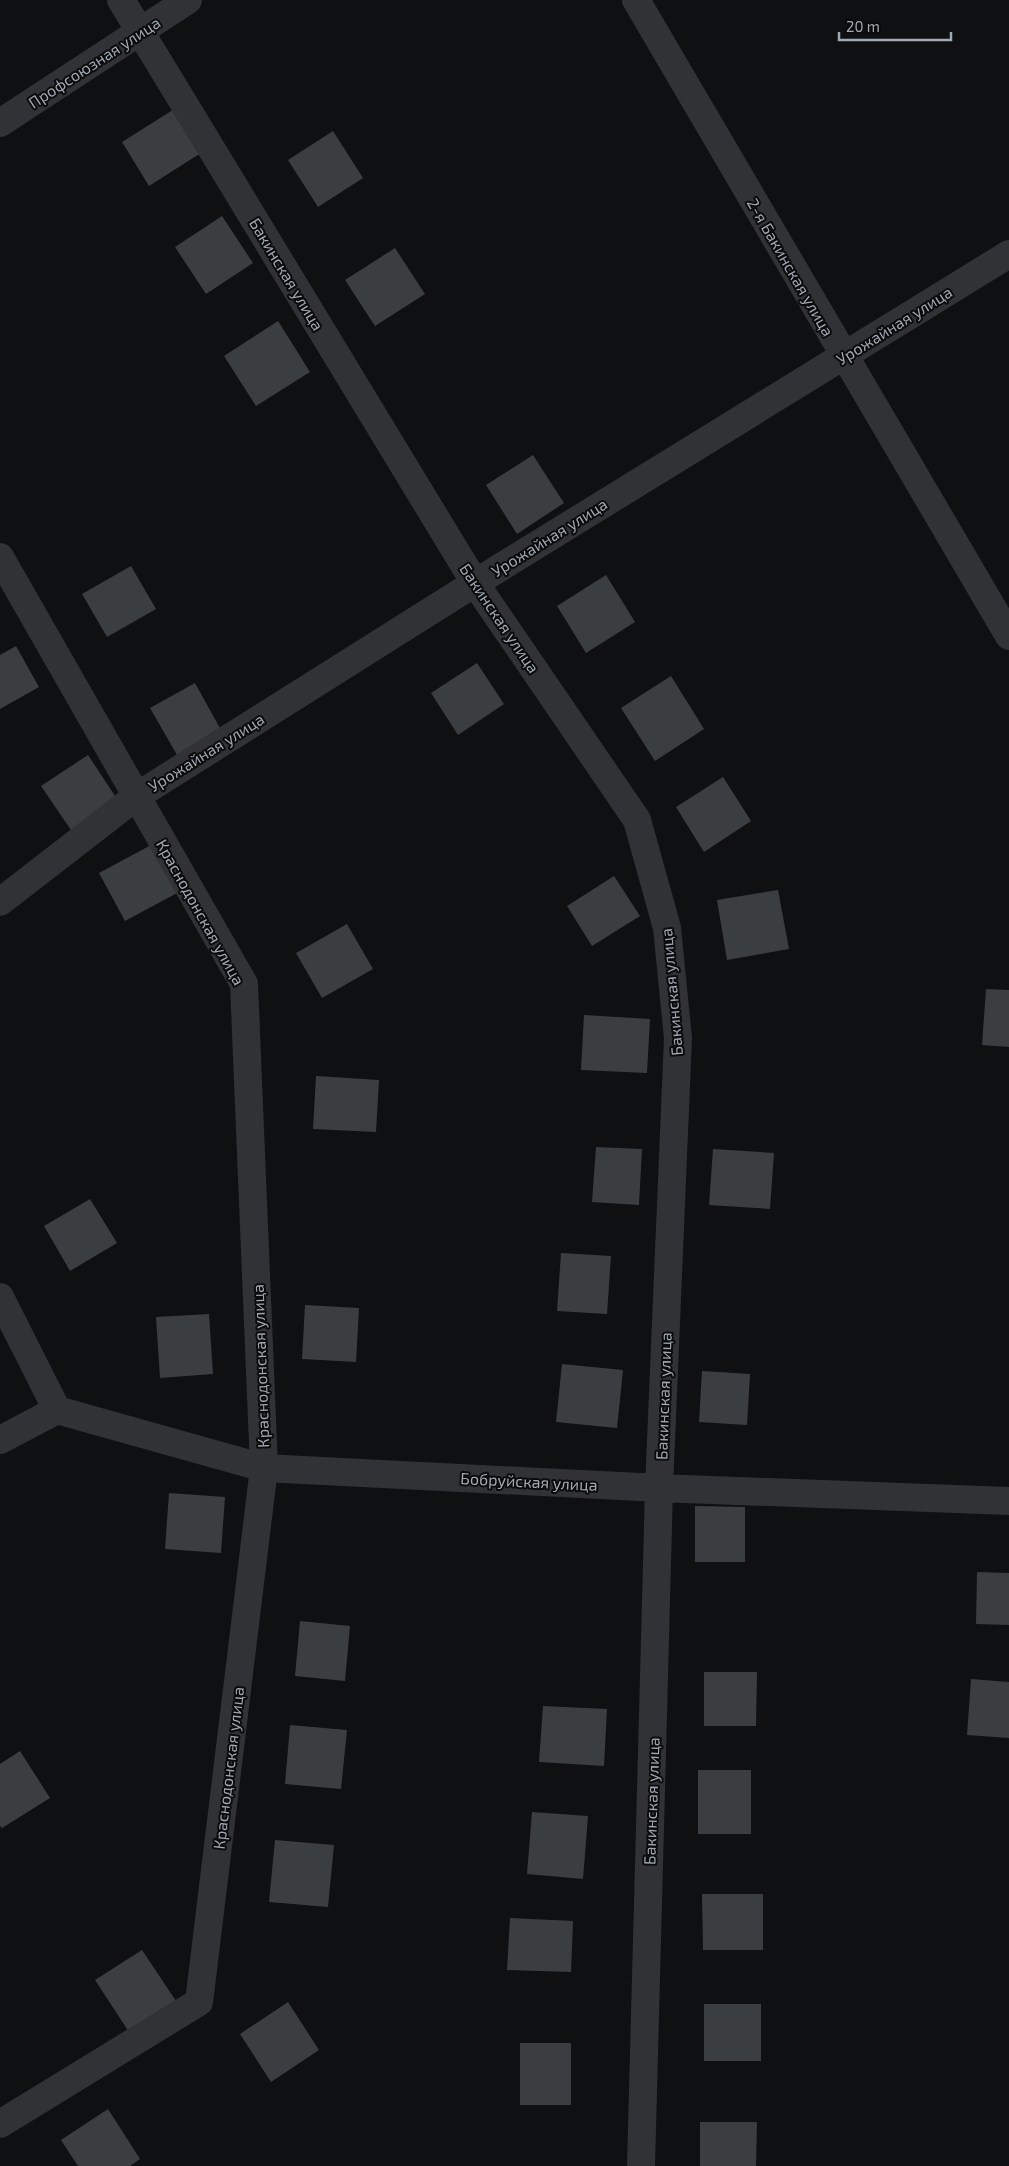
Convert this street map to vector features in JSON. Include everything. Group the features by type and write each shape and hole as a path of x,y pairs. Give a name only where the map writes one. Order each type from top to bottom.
{"street":[{"name":"Бакинская улица","path":"121,0 475,583 637,820 667,928 678,1038 660,1488 641,2166"},
{"name":"Профсоюзная улица","path":"0,123 188,0"},
{"name":"2-я Бакинская улица","path":"636,0 843,356 1009,636"},
{"name":"Урожайная улица","path":"0,902 137,796 475,583 1009,254"},
{"name":"Краснодонская улица","path":"0,557 244,984 264,1468 199,2002 0,2124"},
{"path":"0,1297 57,1410 0,1440"},
{"name":"Бобруйская улица","path":"57,1410 264,1468 660,1488 1009,1501"}],"building":[{"path":"176,108 204,151 149,186 122,142"},
{"path":"333,131 363,178 318,207 288,160"},
{"path":"222,216 253,263 206,294 175,247"},
{"path":"395,248 425,294 375,326 345,280"},
{"path":"278,321 310,372 256,406 224,356"},
{"path":"533,455 564,503 517,534 486,485"},
{"path":"131,566 156,609 107,637 82,594"},
{"path":"606,575 635,622 586,653 557,606"},
{"path":"16,646 39,687 0,709 0,655"},
{"path":"477,663 504,704 458,735 431,693"},
{"path":"671,676 704,729 655,761 621,708"},
{"path":"195,683 221,730 177,755 150,708"},
{"path":"88,755 119,802 73,833 41,786"},
{"path":"723,777 751,821 704,852 676,807"},
{"path":"153,844 179,892 125,921 99,873"},
{"path":"614,876 640,916 592,946 567,906"},
{"path":"778,890 789,949 727,960 717,900"},
{"path":"347,924 373,969 322,998 296,953"},
{"path":"986,989 1009,990 1009,1047 982,1045"},
{"path":"584,1015 650,1019 647,1073 581,1070"},
{"path":"316,1076 379,1080 376,1132 313,1129"},
{"path":"596,1147 642,1149 639,1205 592,1202"},
{"path":"713,1149 774,1153 770,1209 709,1205"},
{"path":"90,1199 117,1243 70,1271 44,1226"},
{"path":"561,1253 611,1256 607,1314 557,1311"},
{"path":"305,1305 359,1308 356,1362 302,1359"},
{"path":"209,1314 213,1374 160,1378 156,1317"},
{"path":"562,1364 623,1370 617,1428 556,1422"},
{"path":"702,1371 750,1374 747,1425 699,1422"},
{"path":"169,1493 225,1497 221,1553 165,1549"},
{"path":"695,1506 745,1507 745,1562 695,1562"},
{"path":"977,1572 1009,1573 1009,1625 976,1624"},
{"path":"300,1621 350,1626 345,1681 295,1676"},
{"path":"704,1672 757,1672 756,1726 704,1726"},
{"path":"971,1679 1009,1682 1009,1738 967,1735"},
{"path":"543,1706 607,1709 604,1766 539,1762"},
{"path":"290,1725 347,1730 341,1789 285,1784"},
{"path":"20,1751 50,1798 2,1828 0,1826 0,1764"},
{"path":"698,1770 751,1770 751,1834 698,1834"},
{"path":"532,1812 588,1816 583,1879 527,1874"},
{"path":"275,1840 334,1845 328,1907 269,1902"},
{"path":"702,1894 763,1894 763,1950 703,1950"},
{"path":"510,1918 573,1921 571,1972 507,1970"},
{"path":"142,1950 176,2001 129,2032 95,1980"},
{"path":"288,2002 319,2050 271,2082 240,2034"},
{"path":"704,2004 761,2004 761,2061 704,2061"},
{"path":"520,2043 571,2043 571,2105 520,2105"},
{"path":"108,2109 140,2159 130,2166 78,2166 61,2140"},
{"path":"700,2122 757,2122 756,2166 700,2166"}]}
